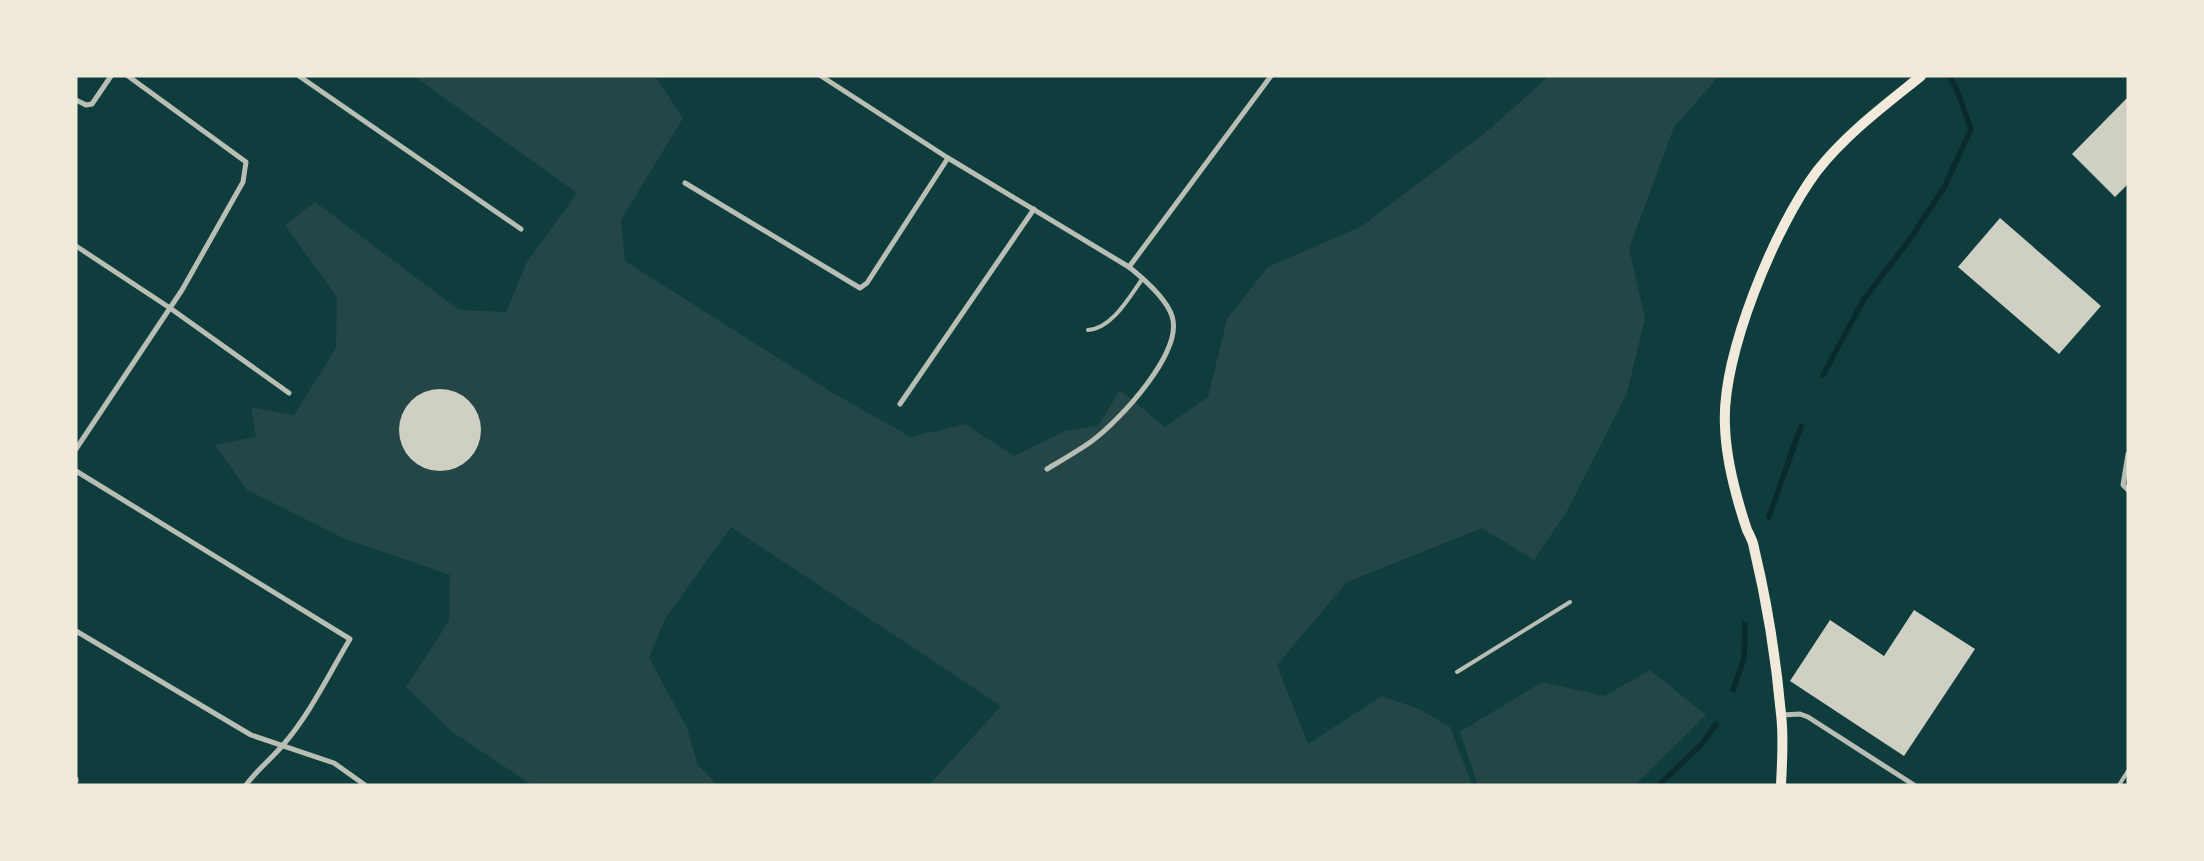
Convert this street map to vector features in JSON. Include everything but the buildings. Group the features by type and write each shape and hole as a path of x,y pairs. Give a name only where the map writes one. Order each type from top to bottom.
{"main road":[{"path":"1783,784 1782,715 1764,591 1754,545 1729,463 1724,425 1730,376 1745,321 1765,264 1791,213 1818,171 1858,128 1921,76"}],"street":[{"path":"76,100 86,105 92,104 111,76"},
{"path":"76,448 170,308 243,182 246,162 128,76"},
{"path":"299,76 521,230"},
{"path":"821,76 948,158 1130,267 1142,278 1172,316 1173,331 1168,351 1146,386 1121,415 1093,440 1047,469"},
{"path":"1130,267 1271,76"},
{"path":"685,183 860,288 867,283 948,158"},
{"path":"900,404 1034,209"},
{"path":"76,246 170,308 288,393"},
{"path":"2128,454 2123,485 2128,490"},
{"path":"76,471 350,639 301,721 283,745 255,772 246,785"},
{"path":"76,631 251,735 334,764 365,785"},
{"path":"1782,715 1800,714 1808,717 1914,785"}],"lane":[{"path":"1088,330 1096,329 1111,318 1142,278"},
{"path":"1457,672 1570,602"},
{"path":"2119,785 2128,771"}],"shaded area":[{"path":"414,76 650,76 658,80 683,118 621,220 625,261 833,393 911,437 965,424 1014,456 1065,431 1098,426 1120,390 1165,427 1208,397 1227,319 1268,267 1362,226 1491,128 1549,76 1719,76 1674,127 1629,249 1645,318 1627,393 1567,511 1534,560 1482,528 1347,582 1277,665 1308,744 1382,696 1419,709 1450,727 1472,785 929,785 1001,706 731,527 665,619 649,658 687,728 698,765 718,785 532,785 451,731 406,687 449,621 450,575 343,538 247,490 215,445 256,437 251,407 294,415 336,348 337,297 285,225 315,202 459,310 506,312 527,262 577,193"},
{"path":"1650,670 1706,715 1635,785 1478,785 1460,732 1542,682 1604,696"}],"waterway":[{"path":"1823,375 1864,299 1908,242 1945,186 1971,129 1956,88 1950,78"},
{"path":"1769,517 1801,426"},
{"path":"1733,690 1744,659 1745,624"},
{"path":"1659,785 1702,744 1716,724"}]}
